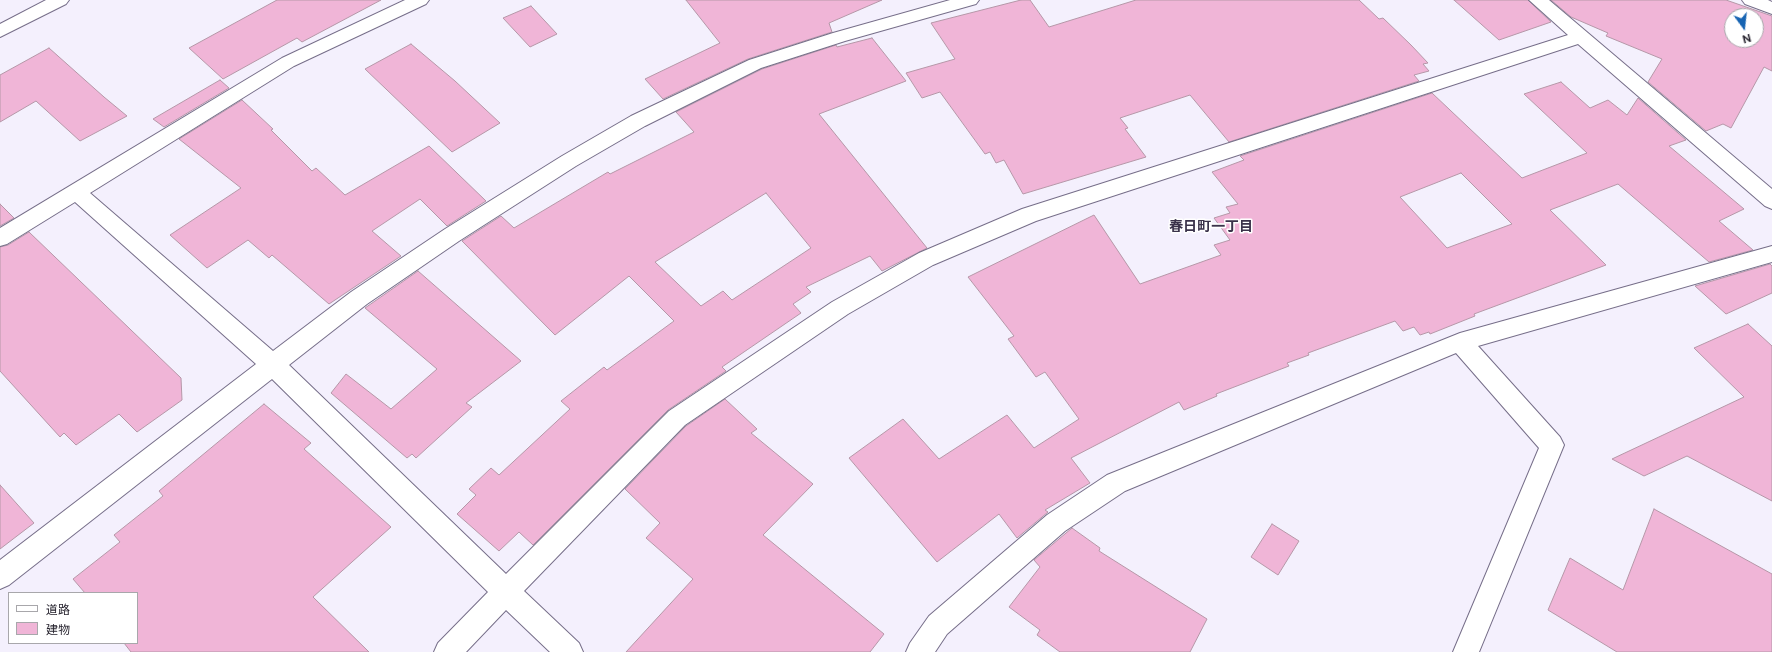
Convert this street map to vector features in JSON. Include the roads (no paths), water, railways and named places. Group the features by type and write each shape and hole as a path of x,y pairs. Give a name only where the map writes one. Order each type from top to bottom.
{"street":[{"path":"0,31 60,0"},
{"path":"0,238 74,191 288,62 420,0"},
{"path":"0,576 359,298 452,235 569,161 638,121 756,64 839,37 970,0"},
{"path":"1538,0 1772,201"},
{"path":"1751,0 1772,8"},
{"path":"447,652 677,418 840,308 926,259 1029,215 1581,37"},
{"path":"74,191 273,365 506,592 570,652"},
{"path":"919,652 938,625 1056,523 1116,483 1460,342 1772,254"},
{"path":"1460,342 1552,445 1528,506 1466,652"}],"district":[{"name":"春日町一丁目","path":"1211,227"}]}
